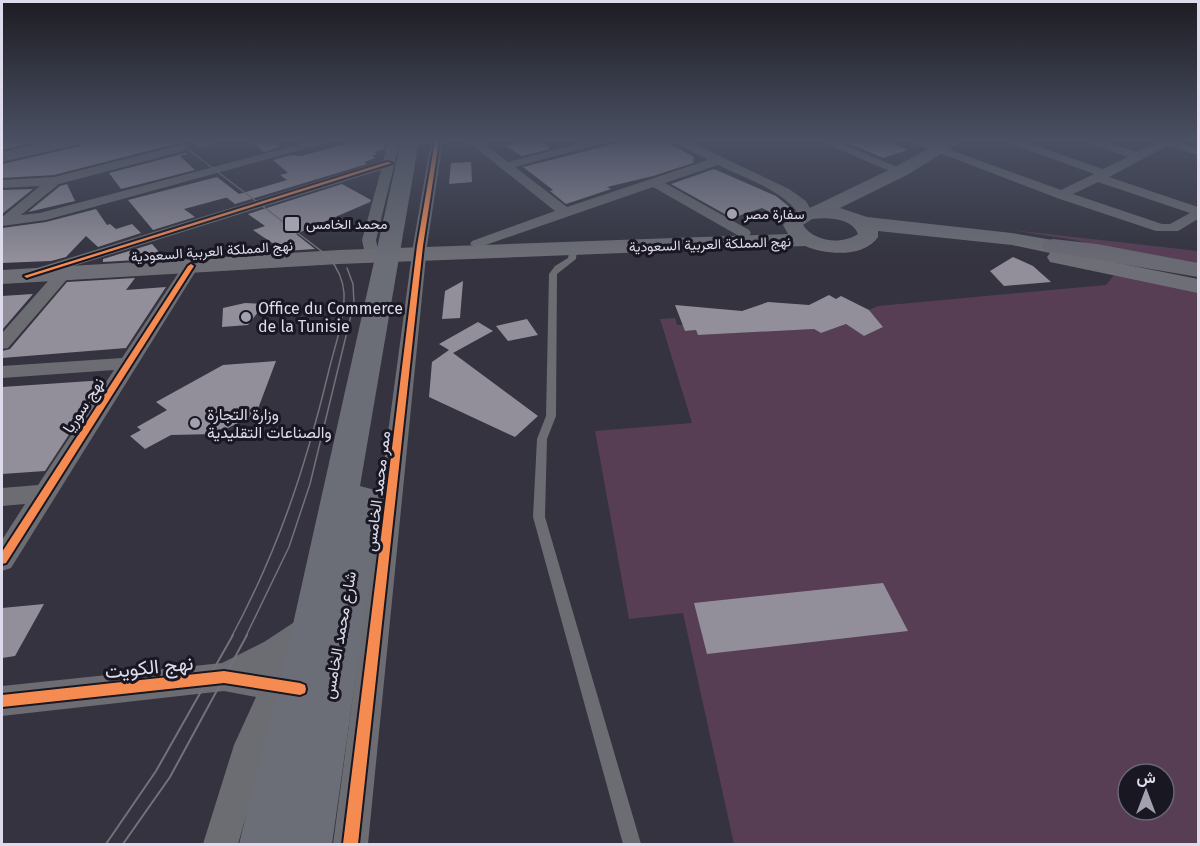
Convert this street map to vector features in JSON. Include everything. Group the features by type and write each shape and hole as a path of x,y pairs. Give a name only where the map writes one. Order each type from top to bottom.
{"highway":[{"path":"1053,246 1107,253 1198,270"},
{"path":"1097,264 1198,293"}],"main road":[{"name":"شارع محمد الخامس","path":"304,844 347,588 399,252 400,180"},
{"name":"شارع محمد الخامس","path":"267,844 287,687 312,635 414,180"},
{"path":"806,223 846,197 883,180"},
{"path":"857,194 861,228"},
{"name":"نهج المملكة العربية السعودية","path":"2,277 399,252 477,244 651,239 744,233 806,223 836,213 861,228 910,240 969,243 1097,264 1198,286"},
{"name":"نهج المملكة العربية السعودية","path":"399,252 573,250 806,223"},
{"name":"نهج المملكة العربية السعودية","path":"806,223 824,245 842,246 861,228 1053,246 1198,276"}],"street":[{"path":"3,223 41,217 173,180"},
{"path":"27,276 314,180"},
{"name":"ممر محمد الخامس","path":"350,844 399,252 423,180"},
{"path":"525,180 566,212"},
{"path":"477,244 659,180"},
{"path":"759,180 784,192 801,204 806,223"},
{"path":"1028,180 1062,195 1161,228 1173,228 1198,212"},
{"path":"1062,195 1093,180"},
{"path":"1114,180 1198,212"},
{"path":"3,223 54,181"},
{"path":"2,184 54,181"},
{"path":"654,182 744,233"},
{"name":"نهج سوريا","path":"2,560 190,266"},
{"path":"2,344 63,274"},
{"path":"2,372 128,363"},
{"path":"2,497 44,493"},
{"name":"نهج الكويت","path":"224,677 312,635 347,588"},
{"name":"نهج الكويت","path":"2,701 224,677 287,687"},
{"name":"شارع محمد الخامس","path":"222,844 250,745 287,687"}],"lane":[{"path":"573,250 572,259 553,274 551,416 542,440 539,517 632,844"}],"shaded area":[{"path":"1012,230 1198,251 1198,271 1075,240"},
{"path":"1114,275 1198,291 1198,844 734,844 683,613 629,619 595,431 692,423 660,319 675,318 677,325 683,325 685,331 696,330 698,335 814,329 821,333 846,324 864,336 883,327 869,310 878,306 1106,285"}],"building":[{"path":"115,180 154,180 121,189"},
{"path":"204,180 222,180 239,194 285,180 313,180 235,204 227,198 184,209 195,217 153,230 128,200"},
{"path":"449,180 472,180 472,182 449,184"},
{"path":"541,180 634,180 607,187 611,189 566,204 550,191 553,190"},
{"path":"681,180 740,180 776,196 792,209 776,215 762,208 732,218 671,184"},
{"path":"67,184 75,201 28,212 60,186"},
{"path":"342,184 371,200 296,234 315,249 284,251 253,230 265,226 248,214"},
{"path":"33,189 2,214 2,190"},
{"path":"96,209 107,225 110,224 116,229 132,224 141,233 98,247 86,236 66,257 51,261 2,263 2,228 46,222"},
{"path":"152,244 159,252 152,259 103,262 103,259"},
{"path":"1013,257 1033,266 1051,282 1004,286 990,271"},
{"path":"135,278 126,290 166,287 126,348 2,358 2,351 10,349 67,282"},
{"path":"463,281 460,318 442,319 445,291"},
{"path":"33,294 2,330 2,296"},
{"path":"829,295 836,299 841,296 869,310 883,327 864,336 846,324 821,333 814,329 698,335 696,330 685,331 675,305 742,311 768,302 809,305"},
{"path":"245,303 264,304 248,325 222,327 223,308"},
{"path":"527,319 538,335 508,341 496,326"},
{"path":"478,322 493,331 453,353 538,416 515,437 429,397 432,362 449,350 439,344"},
{"path":"276,361 256,414 216,434 171,435 145,449 130,436 141,430 137,427 167,410 156,402 223,365"},
{"path":"105,380 45,471 2,474 2,387"},
{"path":"883,583 908,631 707,654 694,603"},
{"path":"44,604 15,656 2,658 2,608"}],"tram line":[{"path":"229,180 328,256 339,273 344,293 339,334 300,476 277,540 232,636"},
{"path":"246,636 289,547 310,484 354,303 353,284 347,268"},
{"path":"106,844 156,771 233,635"},
{"path":"123,844 170,777 247,635"}],"cycle path":[{"path":"27,276 333,180"},
{"path":"350,844 420,246 431,180"},
{"path":"2,560 191,266"},
{"path":"2,701 224,677 300,689"}],"place":[{"name":"سفارة مصر","path":"732,214"},
{"name":"محمد الخامس","path":"292,224"},
{"name":"Office du Commerce de la Tunisie","path":"246,317"},
{"name":"وزارة التجارة والصناعات التقليدية","path":"195,423"}]}
